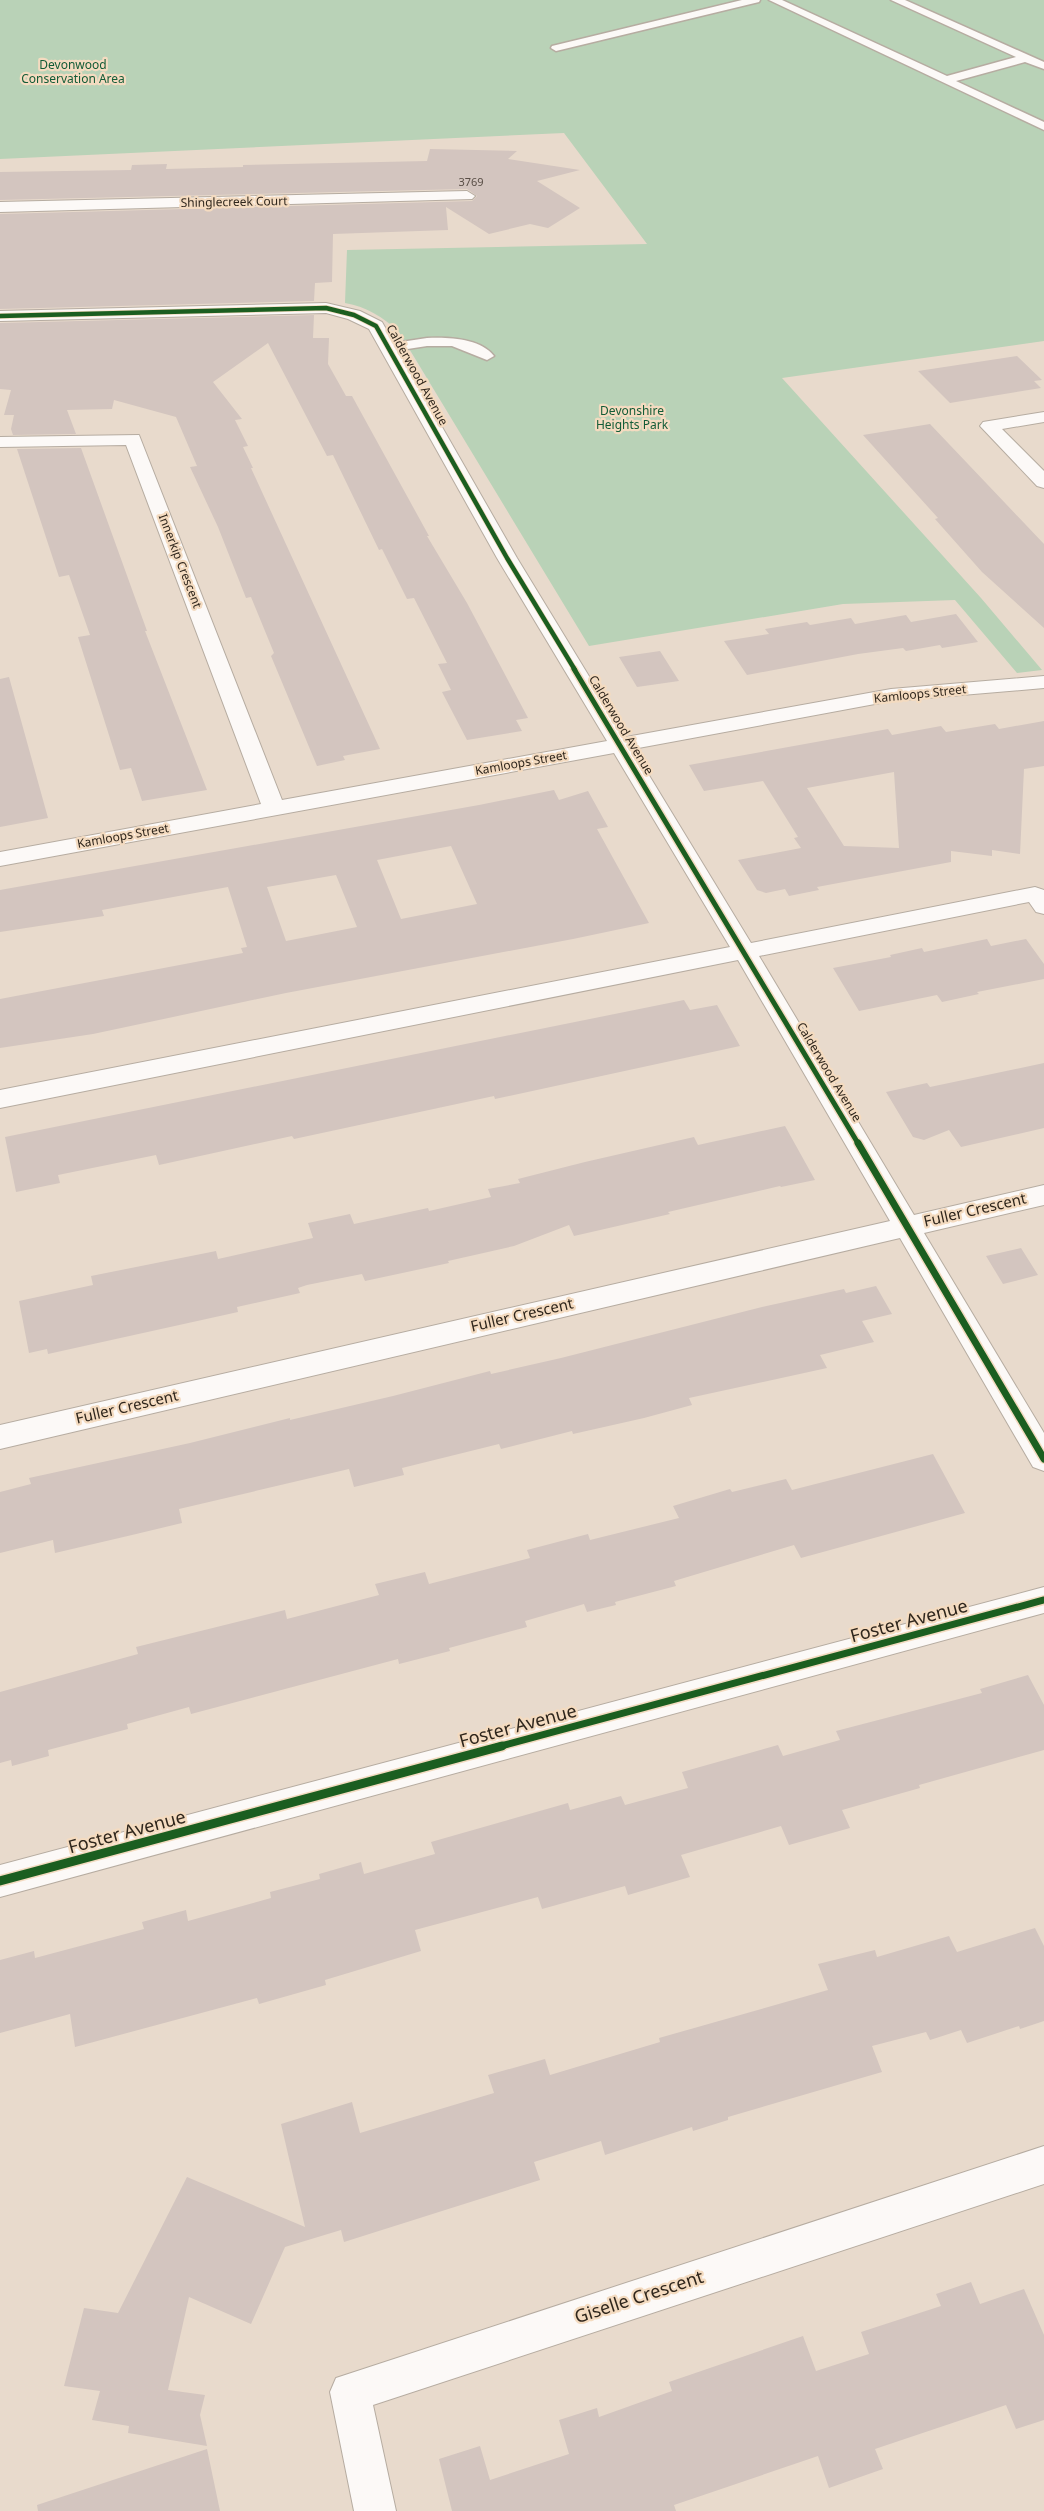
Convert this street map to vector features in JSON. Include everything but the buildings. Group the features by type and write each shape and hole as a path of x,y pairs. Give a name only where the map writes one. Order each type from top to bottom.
{"street":[{"name":"Shinglecreek Court","path":"0,207 467,196"},
{"name":"Calderwood Avenue","path":"0,316 326,308 354,315 376,326 507,558 745,952 1044,1460"},
{"path":"1044,417 989,426 1044,482"},
{"name":"Innerkip Crescent","path":"0,442 133,439 274,808"},
{"name":"Kamloops Street","path":"0,859 891,695 1044,682"},
{"path":"0,1099 1034,894 1044,907"},
{"name":"Fuller Crescent","path":"0,1437 1044,1195"},
{"name":"Foster Avenue","path":"0,1881 1044,1600"},
{"name":"Giselle Crescent","path":"376,2511 350,2392 1044,2165"}],"lane":[{"path":"556,48 755,0"},
{"path":"774,0 1044,126"},
{"path":"896,0 1044,66"},
{"path":"946,80 1026,58"},
{"path":"388,348 436,341 457,342 474,346 488,356"}],"green space":[{"path":"0,0 1044,0 1044,341 782,378 981,598 1042,670 1017,673 955,600 843,604 589,646 399,332 374,313 345,303 347,250 647,244 564,133 0,159"}],"cycle path":[{"path":"0,316 326,308 354,315 376,326 507,558 745,952 1044,1459"},
{"path":"0,1881 1044,1600"}],"park label":[{"name":"Devonwood Conservation Area","path":"73,72"},
{"name":"Devonshire Heights Park","path":"632,418"}]}
